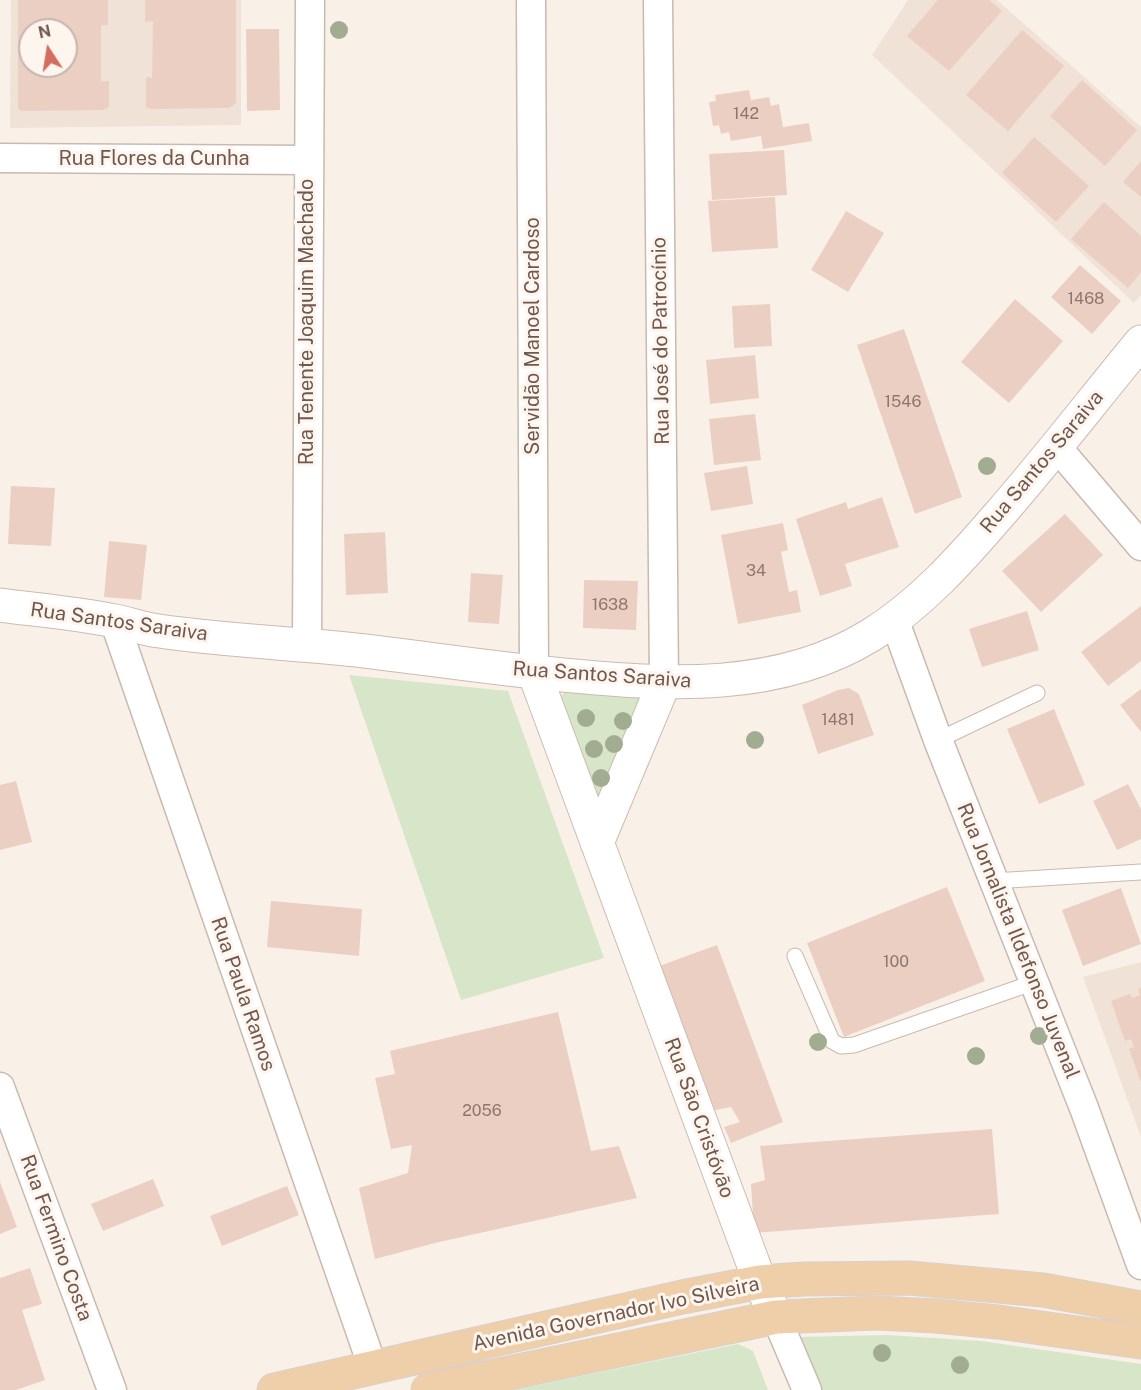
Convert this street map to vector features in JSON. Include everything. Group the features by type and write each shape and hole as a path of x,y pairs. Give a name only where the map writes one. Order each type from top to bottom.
{"main road":[{"name":"Rua Santos Saraiva","path":"0,605 114,621 157,631 307,644 534,672 664,683 713,682 765,676 836,654 894,619 934,586 973,545 1141,342"},
{"name":"Rua São Cristóvão","path":"534,672 760,1282 776,1317"},
{"path":"597,843 664,683"},
{"name":"Avenida Governador Ivo Silveira","path":"274,1390 682,1297 760,1282 804,1279 909,1278 1042,1290 1141,1308"},
{"path":"682,1297 692,1303 697,1313 696,1324 690,1334"},
{"name":"Avenida Governador Ivo Silveira","path":"428,1390 776,1317 877,1313 936,1316 998,1322 1141,1342"}],"street":[{"name":"Rua Tenente Joaquim Machado","path":"307,644 309,0"},
{"name":"Servidão Manoel Cardoso","path":"531,0 534,672"},
{"name":"Rua José do Patrocínio","path":"658,0 664,683"},
{"name":"Rua Flores da Cunha","path":"0,158 308,160"},
{"path":"1056,446 1141,546"},
{"name":"Rua Jornalista Ildefonso Juvenal","path":"894,619 938,740 1084,1107 1141,1264"},
{"name":"Rua Paula Ramos","path":"114,621 373,1368"},
{"name":"Rua Fermino Costa","path":"0,1087 112,1390"},
{"name":"Rua São Cristóvão","path":"776,1317 807,1390"}],"lane":[{"path":"938,740 1037,693"},
{"path":"993,881 1141,872"},
{"path":"795,956 832,1041 841,1046 854,1045 1035,982"}],"shaded area":[{"path":"11,0 241,0 241,125 10,128"},
{"path":"908,0 997,0 1141,127 1141,295 1134,303 872,55"},
{"path":"1141,962 1141,1137 1083,977"}],"green space":[{"path":"349,675 508,691 604,958 461,1000"},
{"path":"567,689 641,697 600,803 559,699"},
{"path":"887,1335 981,1341 1141,1364 1141,1390 818,1390 798,1337"},
{"path":"738,1344 753,1351 768,1390 513,1390"}],"building":[{"path":"18,0 108,0 108,25 101,25 101,81 109,81 109,107 103,110 21,111 18,108 18,78 78,78 78,18 18,18"},
{"path":"145,0 236,0 236,103 229,108 150,109 146,107 146,77 152,78 153,21 145,22"},
{"path":"938,0 989,0 1002,11 949,71 907,36"},
{"path":"246,29 279,29 280,110 247,111"},
{"path":"1022,30 1064,66 1008,131 966,95"},
{"path":"1082,80 1137,130 1105,166 1050,116"},
{"path":"749,90 751,100 769,97 771,106 779,104 783,127 809,123 812,141 763,149 761,136 731,141 729,132 721,134 719,125 713,126 709,102 716,101 715,95"},
{"path":"1034,137 1089,186 1056,222 1002,173"},
{"path":"784,150 787,195 712,200 709,154"},
{"path":"1141,161 1141,197 1123,182"},
{"path":"775,197 778,248 712,252 708,201"},
{"path":"1104,202 1141,236 1141,272 1128,288 1071,239"},
{"path":"846,211 884,233 848,292 811,270"},
{"path":"1080,265 1121,301 1092,334 1051,297"},
{"path":"1015,299 1063,341 1009,403 961,362"},
{"path":"770,304 772,346 734,348 732,306"},
{"path":"904,329 962,497 915,514 857,345"},
{"path":"755,355 759,398 710,404 706,360"},
{"path":"755,414 761,460 714,465 709,419"},
{"path":"747,466 753,504 711,511 704,473"},
{"path":"11,486 55,488 51,546 8,544"},
{"path":"882,497 899,547 845,564 852,586 820,596 796,519 846,502 848,509"},
{"path":"1065,514 1103,555 1041,612 1002,571"},
{"path":"783,523 788,550 781,552 789,592 797,590 801,612 738,624 721,535"},
{"path":"385,532 388,593 346,595 344,534"},
{"path":"109,541 147,545 141,600 104,597"},
{"path":"471,573 503,575 499,624 468,622"},
{"path":"584,580 638,581 636,630 583,628"},
{"path":"1141,606 1141,661 1108,686 1081,652"},
{"path":"1027,611 1039,650 982,667 969,629"},
{"path":"849,688 859,694 874,735 818,754 802,705 838,690"},
{"path":"1141,689 1141,732 1120,705"},
{"path":"1054,709 1085,785 1039,804 1007,729"},
{"path":"16,781 32,842 0,850 0,785"},
{"path":"1128,784 1141,809 1141,839 1117,850 1093,801"},
{"path":"947,887 985,981 844,1037 807,943"},
{"path":"1121,888 1141,944 1083,966 1062,910"},
{"path":"271,901 362,909 359,956 267,947"},
{"path":"717,945 783,1122 731,1143 724,1127 740,1122 731,1107 711,1111 651,969"},
{"path":"1141,988 1141,1082 1129,1049 1134,1047 1131,1039 1125,1041 1111,1001 1130,994 1132,998 1140,995 1138,989"},
{"path":"558,1012 591,1151 619,1146 637,1198 435,1243 375,1259 359,1188 408,1173 412,1145 391,1149 375,1078 395,1074 390,1051"},
{"path":"992,1129 999,1214 754,1233 751,1184 765,1180 760,1146"},
{"path":"153,1179 164,1206 103,1231 91,1204"},
{"path":"0,1182 17,1227 0,1234"},
{"path":"287,1186 299,1215 222,1246 210,1216"},
{"path":"30,1268 42,1304 22,1310 45,1380 16,1390 0,1390 0,1278"}]}
